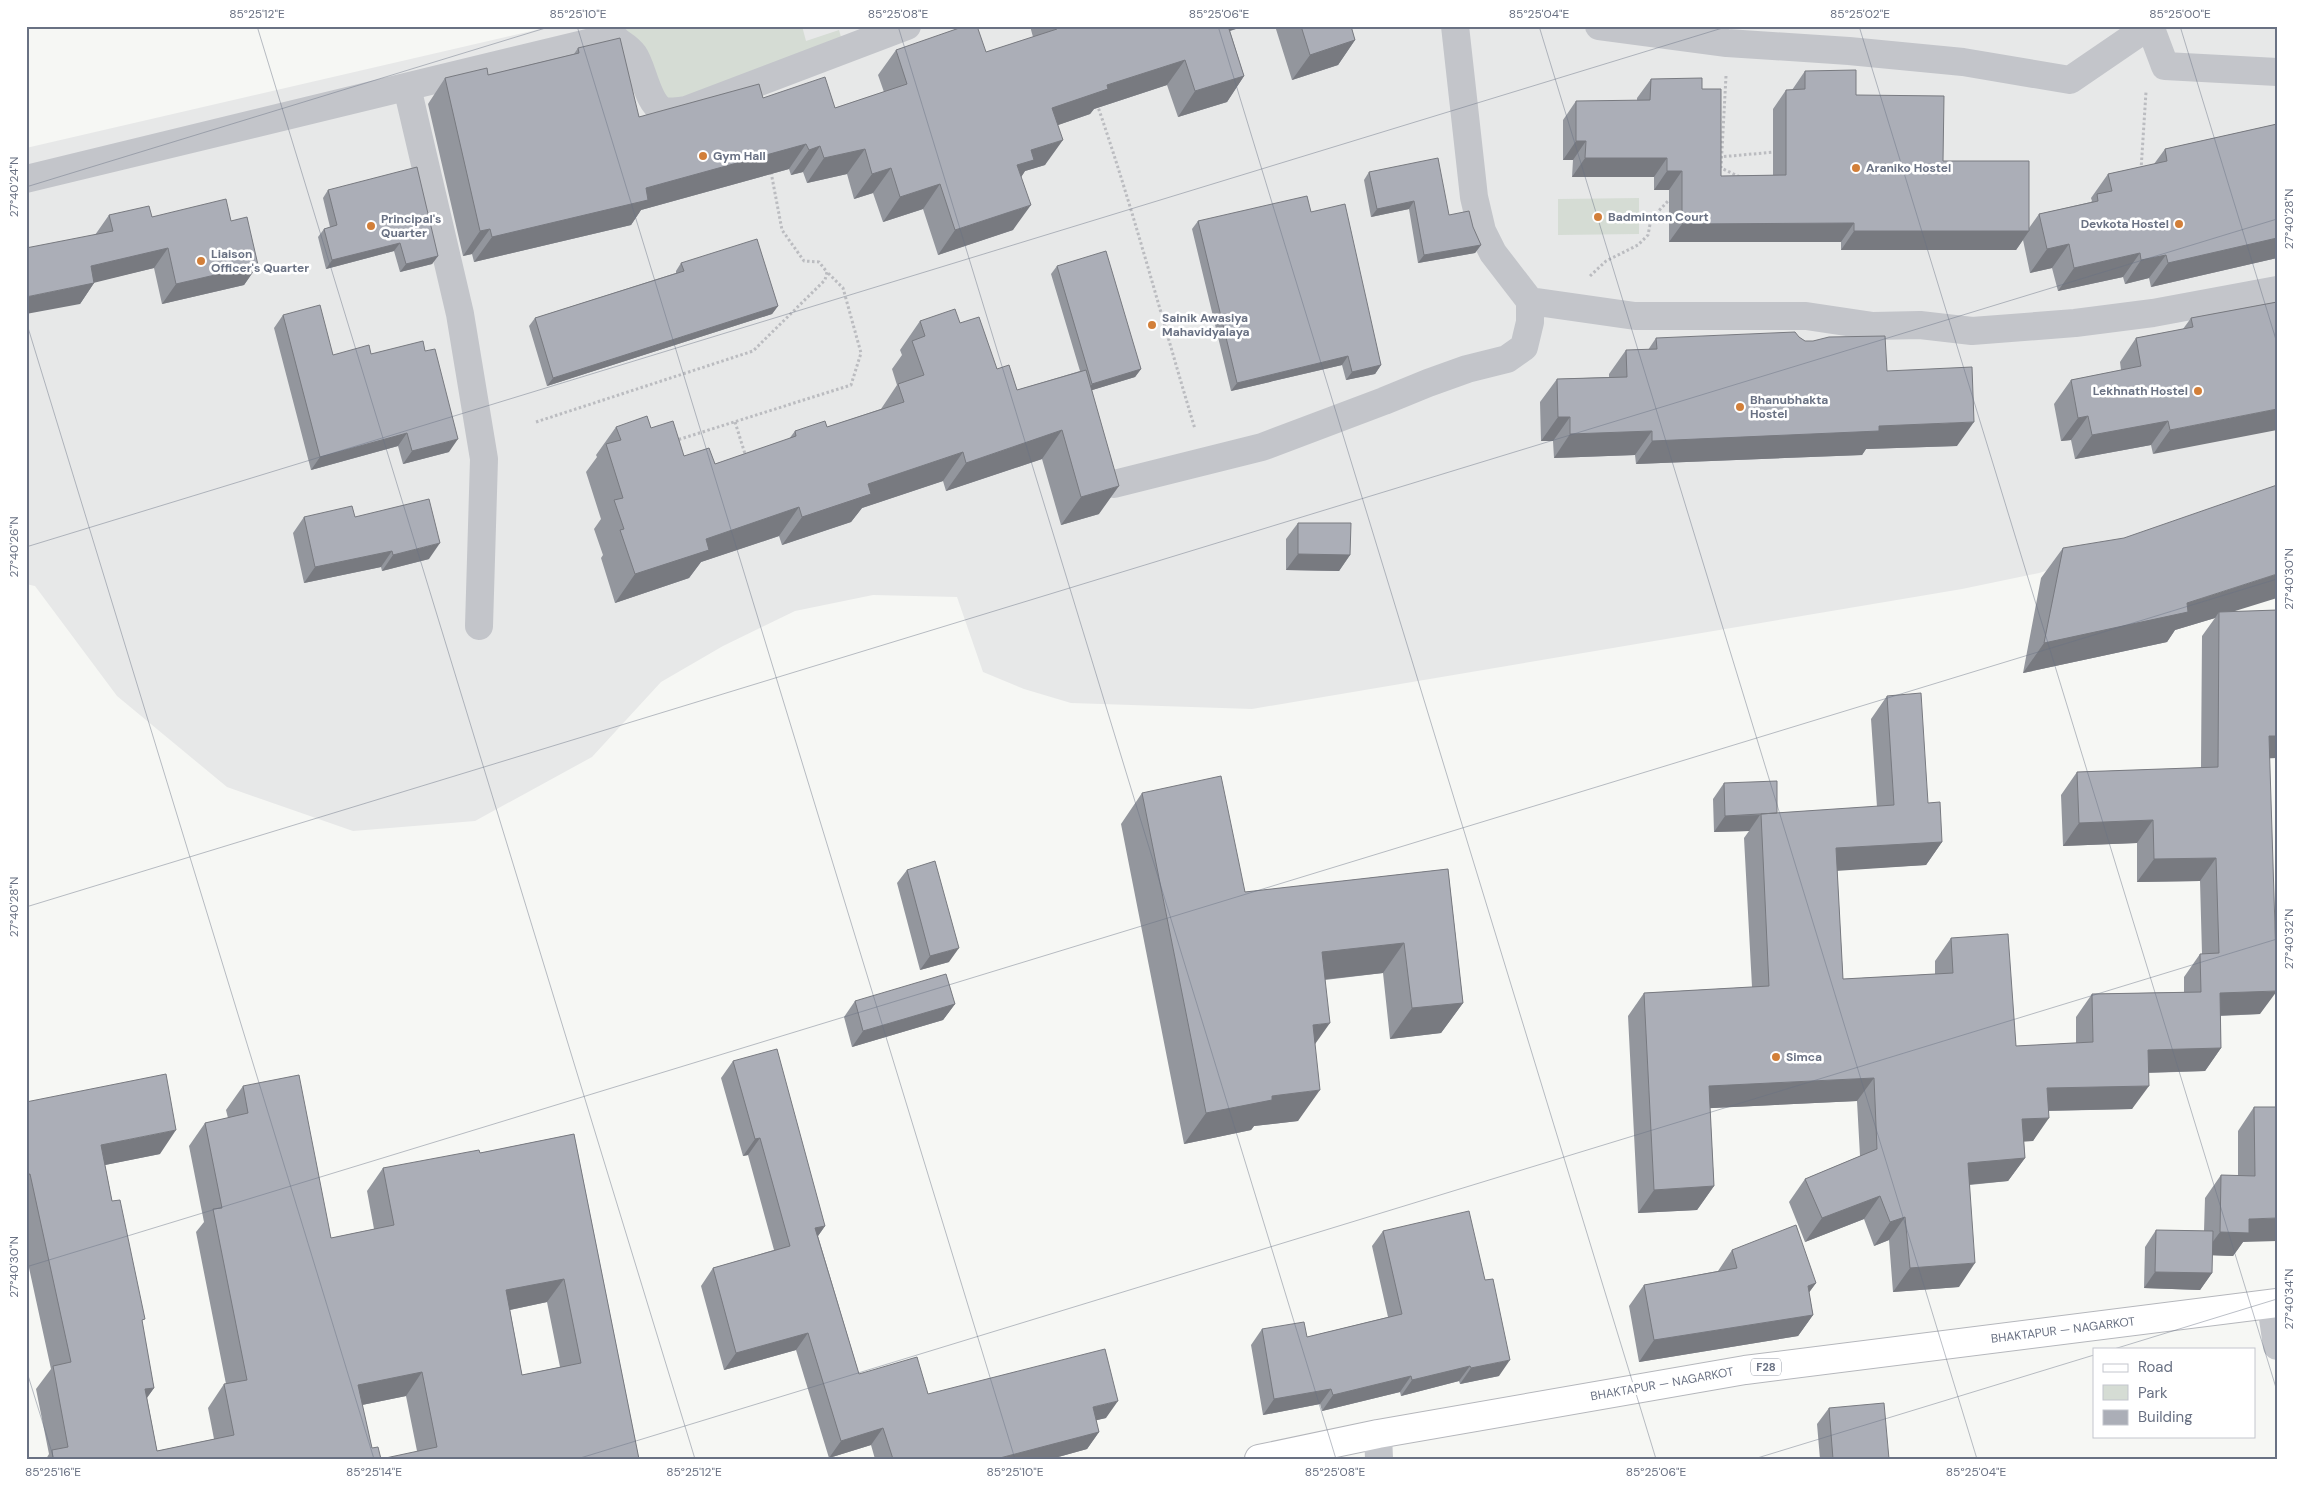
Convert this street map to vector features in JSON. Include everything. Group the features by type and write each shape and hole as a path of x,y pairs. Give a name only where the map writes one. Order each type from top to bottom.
{"main road":[{"name":"BHAKTAPUR — NAGARKOT","path":"1259,1459 1378,1447 1745,1370 2274,1304"}],"street":[{"path":"26,179 407,87 610,32 633,54 654,100 662,110 672,112 686,110 907,26"},
{"path":"1114,484 1262,447 1436,380 1467,369 1507,359 1524,347 1530,322 1530,301 1493,253 1482,231 1474,197 1455,26"},
{"path":"1599,26 1727,43 1848,51 1963,62 2070,80 2150,26 2165,66 2277,72"},
{"path":"407,87 460,314 484,459 479,626"},
{"path":"1530,301 1580,310 1635,316 1806,316 1873,326 1920,325 1972,331 2075,323 2152,313 2277,290"},
{"path":"1821,342 1848,336 1873,326"},
{"path":"2274,1304 2277,1346"}],"path":[{"path":"1714,174 1721,168 1727,43"},
{"path":"2140,180 2146,84"},
{"path":"1096,103 1124,184 1147,270 1205,460"},
{"path":"1713,155 1721,157 1783,151"},
{"path":"672,441 851,385 861,353 843,288 819,262 804,260 782,230 770,168"},
{"path":"1721,168 1746,179"},
{"path":"1580,310 1591,273 1606,261 1638,245 1648,235 1651,220 1669,200"},
{"path":"536,422 753,351 825,280 827,272"},
{"path":"735,422 746,458"}],"shaded area":[{"name":"Sainik Awasiya Mahavidyalaya","path":"553,26 2277,26 2277,501 2039,573 1962,589 1252,709 1071,703 1024,689 983,672 957,597 873,595 795,611 723,646 661,682 592,757 475,821 353,831 227,787 117,696 35,586 26,584 26,148"}],"green space":[{"path":"618,26 802,26 806,41 839,30 843,44 676,105 656,95"},
{"name":"Badminton Court","path":"1639,198 1639,234 1558,235 1558,199"}],"building":[{"path":"965,26 977,26 986,52 1057,29 1056,26 1228,26 1244,76 1195,91 1185,60 1107,85 1108,89 1052,108 1063,140 1031,150 1034,160 1017,165 1031,205 955,230 940,184 900,197 891,168 872,174 865,149 824,158 820,146 809,150 806,144 646,188 648,200 492,237 490,229 480,231 445,78 487,68 488,75 579,53 578,48 620,38 639,117 759,84 763,98 825,77 835,108 907,84 896,50"},
{"path":"1301,26 1351,26 1355,40 1310,55"},
{"path":"1856,70 1856,95 1944,96 1943,161 2029,161 2029,231 1854,231 1854,223 1682,224 1682,171 1667,171 1667,158 1585,158 1586,141 1576,141 1576,101 1650,100 1651,79 1702,78 1702,89 1721,89 1721,176 1786,175 1786,90 1805,89 1805,71"},
{"name":"Devkota Hostel","path":"2277,124 2277,238 2168,263 2166,255 2141,260 2140,253 2074,268 2069,244 2047,249 2039,214 2098,201 2097,194 2112,191 2108,174 2167,161 2165,149"},
{"path":"1438,158 1449,215 1469,211 1473,227 1481,245 1424,255 1414,201 1377,209 1369,172"},
{"name":"Principal's Quarter","path":"417,167 438,256 406,264 400,243 332,260 324,229 337,225 328,190"},
{"path":"1307,196 1311,212 1345,204 1381,365 1352,372 1348,356 1237,383 1198,221"},
{"path":"226,199 231,221 247,217 258,265 176,284 168,248 91,266 94,283 26,297 26,248 113,231 109,215 149,206 152,217"},
{"path":"757,239 778,306 553,378 535,318 684,271 681,263"},
{"path":"1106,251 1141,369 1092,384 1057,266"},
{"name":"Lekhnath Hostel","path":"2277,302 2277,409 2170,430 2168,421 2092,435 2088,416 2078,418 2071,380 2141,366 2136,338 2193,327 2191,318"},
{"path":"320,305 333,355 369,345 371,354 423,341 425,351 435,349 458,439 412,451 407,433 320,457 283,315"},
{"path":"955,309 960,323 979,317 997,369 1009,365 1017,390 1086,370 1119,486 1081,497 1062,430 966,463 963,452 868,484 871,494 802,517 799,507 706,539 709,550 635,574 620,530 624,529 614,500 623,498 606,444 621,440 616,427 647,416 651,428 673,421 684,456 709,448 715,464 796,436 795,431 825,421 827,427 904,402 898,384 924,375 912,341 925,336 920,321"},
{"name":"Bhanubhakta Hostel","path":"1795,332 1805,341 1829,337 1885,336 1887,371 1972,367 1974,422 1879,426 1879,431 1652,441 1652,431 1570,434 1570,417 1558,417 1557,379 1627,377 1626,350 1657,349 1656,338"},
{"path":"2277,485 2277,574 2187,603 2188,612 2044,643 2063,548 2124,538"},
{"path":"429,499 440,543 393,555 392,551 315,567 304,517 352,506 355,517"},
{"path":"1298,523 1351,523 1350,555 1298,554"},
{"path":"2277,610 2277,736 2269,736 2277,991 2220,993 2221,1048 2148,1050 2149,1086 2047,1088 2049,1118 2022,1119 2025,1158 1968,1163 1975,1263 1910,1268 1905,1217 1890,1222 1880,1196 1822,1218 1805,1179 1877,1149 1874,1078 1709,1086 1714,1186 1654,1190 1644,993 1769,986 1761,814 1894,805 1887,696 1921,693 1928,803 1940,802 1942,842 1836,848 1843,979 1953,973 1951,938 2008,934 2016,1046 2093,1042 2092,994 2201,992 2200,954 2219,953 2216,858 2154,859 2153,820 2079,823 2077,772 2218,767 2219,612"},
{"path":"1221,776 1245,892 1448,869 1463,1003 1412,1008 1404,943 1322,952 1330,1023 1313,1025 1320,1090 1272,1096 1272,1100 1206,1113 1142,793"},
{"path":"1777,781 1777,813 1725,816 1724,783"},
{"path":"935,861 959,948 930,956 907,870"},
{"path":"946,974 955,1004 863,1031 855,1001"},
{"path":"777,1049 825,1226 815,1228 859,1374 917,1357 928,1394 1105,1349 1118,1401 1093,1407 1099,1432 996,1459 893,1459 883,1428 841,1441 808,1333 736,1353 713,1268 790,1246 760,1138 755,1139 733,1061"},
{"path":"166,1074 176,1130 101,1145 112,1201 120,1200 145,1319 142,1320 154,1388 145,1389 157,1451 234,1435 224,1384 247,1380 213,1209 222,1208 205,1123 248,1113 243,1086 299,1075 331,1238 394,1225 383,1168 479,1150 480,1153 574,1134 639,1459 381,1459 53,1459 52,1450 68,1447 53,1366 71,1362 30,1174 26,1174 26,1102","holes":["564,1279 581,1363 522,1375 506,1290","422,1372 437,1447 381,1459 378,1447 372,1448 358,1385"]},
{"path":"2254,1107 2277,1107 2277,1218 2249,1219 2249,1233 2220,1232 2221,1175 2255,1176"},
{"path":"1469,1211 1485,1280 1493,1279 1510,1360 1471,1368 1470,1366 1412,1380 1411,1376 1333,1395 1331,1389 1274,1399 1262,1329 1304,1322 1307,1337 1402,1314 1383,1231"},
{"path":"1796,1225 1816,1283 1808,1286 1813,1315 1654,1340 1644,1285 1737,1268 1732,1250"},
{"path":"2156,1230 2213,1231 2212,1273 2155,1272"},
{"path":"1884,1403 1889,1459 1833,1459 1829,1408"}],"place":[{"name":"Gym Hall","path":"703,156"},
{"name":"Araniko Hostel","path":"1856,168"},
{"name":"Badminton Court","path":"1598,217"},
{"name":"Devkota Hostel","path":"2179,224"},
{"name":"Principal's Quarter","path":"371,226"},
{"name":"Liaison Officer's Quarter","path":"201,261"},
{"name":"Sainik Awasiya Mahavidyalaya","path":"1152,325"},
{"name":"Lekhnath Hostel","path":"2198,391"},
{"name":"Bhanubhakta Hostel","path":"1740,407"},
{"name":"Simca","path":"1776,1057"}]}
